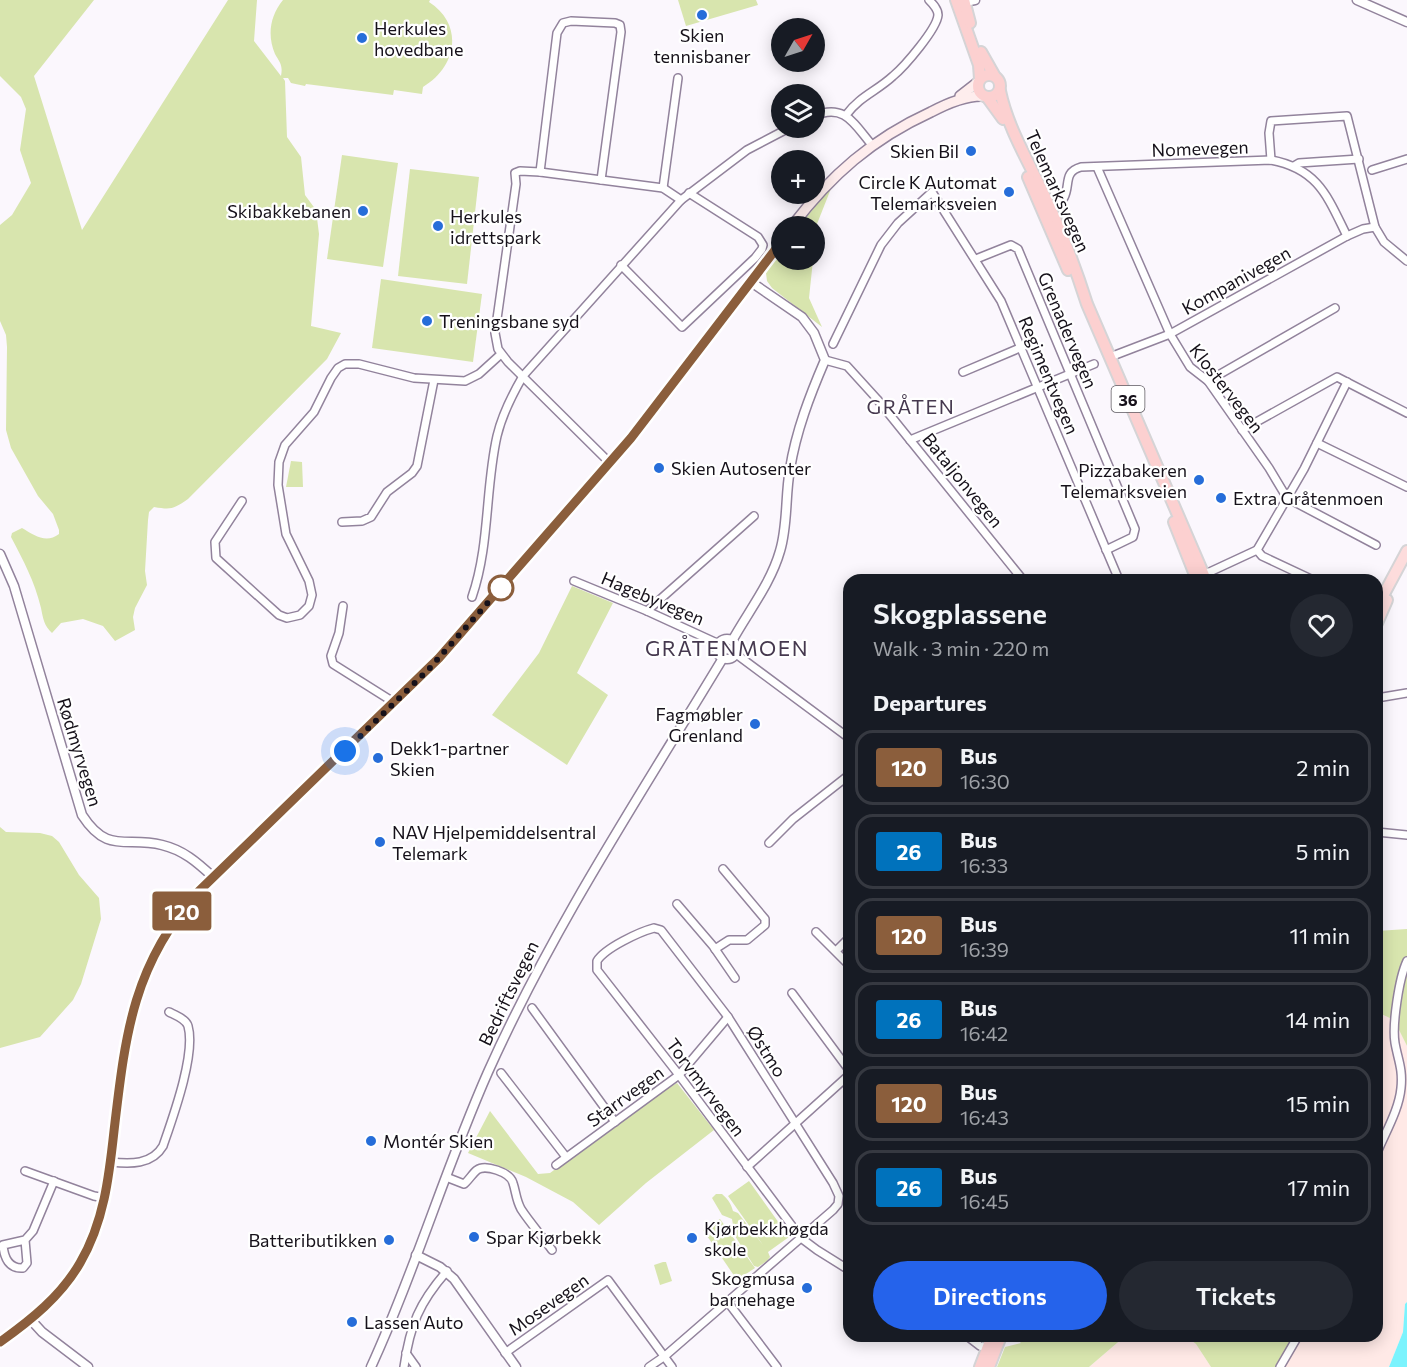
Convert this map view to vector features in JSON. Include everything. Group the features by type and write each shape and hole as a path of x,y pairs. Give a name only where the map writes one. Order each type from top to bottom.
{"highway":[{"name":"Telemarksvegen","path":"964,0 979,47 1000,82 1000,91 1016,138 1046,211"},
{"name":"Telemarksvegen","path":"964,0 979,65 978,90 1002,118 1079,279 1087,304 1168,495 1198,574"},
{"path":"979,80 985,75 994,75"},
{"path":"985,97 993,97 1000,91"},
{"path":"980,1367 989,1342"},
{"path":"988,1367 989,1342"}],"main road":[{"path":"801,216 833,178 872,145 900,127 942,107 968,91 979,80"},
{"path":"942,107 971,97 985,97"},
{"path":"0,1342 31,1320 59,1293 81,1263 92,1240 105,1198 124,1059 138,990 156,950 184,907 439,658 610,463 771,256"},
{"path":"1383,604 1403,565 1407,551"}],"street":[{"path":"846,115 858,100 892,78 923,41 938,15 937,9 929,0"},
{"path":"1357,0 1407,22"},
{"path":"540,172 557,33 563,23 571,21 615,22 620,26 621,32 601,180"},
{"path":"663,188 678,78"},
{"path":"825,113 846,115 872,145"},
{"path":"1271,160 1269,133 1271,121 1347,116 1376,227 1384,242 1407,261"},
{"path":"472,597 481,565 497,438 507,406 523,376 681,200 747,150 771,137"},
{"path":"1294,166 1299,162 1359,159"},
{"path":"1372,170 1407,159"},
{"name":"Nomevegen","path":"1046,211 1059,205 1066,196 1068,177 1072,171 1081,167 1271,160 1294,166 1321,186 1347,237"},
{"name":"Klostervegen","path":"1097,167 1170,334 1190,367 1208,381 1269,468 1287,498"},
{"path":"610,463 501,354 496,345 495,333 516,184 515,173 540,172 663,188 681,200"},
{"name":"Regimentvegen","path":"832,344 881,245 898,223 932,192 995,288 1022,347 1116,574"},
{"path":"621,266 682,327 755,258 763,245 758,237 689,193"},
{"name":"Kompanivegen","path":"1110,357 1170,334 1347,237 1363,229 1376,227"},
{"name":"Grenadervegen","path":"976,259 1011,245 1018,249 1135,529 1136,533 1129,541 1106,550"},
{"path":"732,641 769,576 780,551 795,444 811,393 825,360 814,333 802,317 751,282"},
{"path":"1208,381 1335,308"},
{"path":"963,372 1022,347"},
{"path":"242,501 215,542 216,558 279,615 287,618 300,615 310,603 312,590 285,534 278,468 285,445 314,412 330,378 338,368 345,364 359,364 398,375 434,380 471,380 501,354"},
{"name":"Bataljonvegen","path":"825,360 847,366 1018,574"},
{"path":"910,440 1094,364"},
{"path":"1242,430 1332,379 1340,378 1407,413"},
{"path":"342,522 362,521 371,517 387,492 412,473 417,466 434,380"},
{"path":"1208,574 1257,550 1317,443 1347,382"},
{"path":"1317,443 1407,487"},
{"path":"1287,498 1376,545"},
{"path":"647,611 754,516"},
{"path":"1257,550 1262,556 1300,574"},
{"name":"Rødmyrvegen","path":"0,554 14,586 82,816 93,830 115,842 155,843 183,852 213,878"},
{"name":"Hagebyvegen","path":"574,581 719,644"},
{"path":"343,606 339,633 331,656 333,664 395,703"},
{"path":"726,639 732,641 737,648 736,654 732,658 723,658 718,654 719,644 726,639"},
{"path":"736,654 843,734"},
{"name":"Bedriftsvegen","path":"371,1367 487,1074 552,942 575,900 723,658"},
{"path":"1383,697 1407,693"},
{"path":"769,843 793,819 843,780"},
{"path":"1383,833 1407,835"},
{"path":"715,949 729,940 747,940 765,925 765,920 723,869"},
{"path":"677,904 715,949 735,978"},
{"name":"Østmo","path":"654,928 661,930 728,1017 838,1192 838,1200 833,1210 801,1238"},
{"name":"Torvmyrvegen","path":"654,928 604,953 597,961 597,970 801,1238 843,1266"},
{"path":"816,932 843,958"},
{"path":"837,951 843,944"},
{"path":"1383,1138 1400,1094 1401,1066 1395,1042 1395,1015 1402,975 1407,961"},
{"path":"792,993 843,1064"},
{"path":"532,1008 615,1122"},
{"path":"111,1162 131,1163 148,1160 163,1146 189,1055 188,1026 183,1020 169,1012"},
{"name":"Starrvegen","path":"556,1165 679,1075 728,1017"},
{"path":"501,1073 566,1157"},
{"path":"747,1167 796,1124 843,1078"},
{"path":"446,1177 465,1184 475,1172 483,1168 507,1175 513,1182 514,1194 521,1209 552,1250"},
{"path":"25,1171 105,1198"},
{"path":"25,1240 27,1263 23,1268 16,1269 9,1264 4,1255 3,1245 25,1240 33,1231 54,1181"},
{"path":"650,1367 801,1238"},
{"path":"416,1255 447,1271 460,1286 516,1367"},
{"path":"404,1367 410,1331 423,1301 447,1271"},
{"name":"Mosevegen","path":"505,1353 608,1280 672,1367"},
{"path":"727,1301 777,1367"},
{"path":"31,1320 42,1332 88,1367"},
{"path":"1280,1367 1295,1342"},
{"path":"406,1353 416,1367"}],"shaded area":[{"path":"1383,1015 1394,1020 1407,1046 1407,1302 1403,1332 1389,1367 1283,1367 1298,1342 1383,1342"},
{"path":"1118,1342 1194,1342 1211,1367 1089,1367"}],"green space":[{"path":"0,0 94,0 34,76 82,230 228,0 257,0 254,41 281,76 280,62 271,40 271,26 275,13 283,0 430,0 429,2 448,22 452,34 449,58 443,69 423,87 422,94 394,90 393,95 306,84 305,86 291,83 288,78 283,78 287,137 301,157 305,195 316,210 319,234 311,326 341,333 327,359 188,499 172,508 154,507 149,512 145,571 147,585 135,608 133,617 135,630 115,641 103,626 83,619 61,623 52,633 49,630 44,622 32,580 11,537 12,533 22,528 45,538 54,537 59,534 59,530 53,514 38,496 11,448 6,430 7,347 6,335 0,321 0,225 12,215 31,183 20,150 26,109 21,97 0,76"},
{"name":"Skien tennisbaner","path":"678,0 756,0 758,5 686,26"},
{"name":"Skibakkebanen","path":"342,155 398,163 383,267 327,259"},
{"name":"Herkules idrettspark","path":"410,169 479,177 467,284 398,276"},
{"path":"832,186 825,204 825,194"},
{"path":"817,204 825,204 820,216 807,216"},
{"path":"771,265 771,270 812,270 809,298 822,327 772,288 767,281 766,273"},
{"name":"Treningsbane syd","path":"381,279 482,294 473,362 372,348"},
{"path":"291,461 302,462 303,487 286,487"},
{"path":"572,586 613,603 577,673 608,695 567,765 492,715 539,653"},
{"path":"0,827 6,832 40,833 52,836 59,842 79,875 99,898 101,919 81,984 73,1000 40,1037 0,1048"},
{"path":"1407,929 1407,1046 1394,1020 1383,1015 1383,931"},
{"path":"677,1083 714,1130 646,1183 599,1225 573,1202 526,1177 468,1153 490,1111 538,1174 550,1173 655,1096"},
{"path":"749,1181 789,1237 768,1252 770,1257 758,1267 754,1266 735,1236 732,1219 722,1215 712,1198 716,1194 722,1194 733,1211 738,1213 763,1245 728,1196"},
{"path":"720,1219 755,1268 737,1280 703,1230"},
{"path":"666,1262 672,1281 660,1285 654,1265"},
{"path":"1118,1342 1089,1367 997,1367 1005,1347 1021,1343"},
{"path":"1193,1342 1298,1342 1283,1367 1211,1367"}],"water":[{"path":"1407,1302 1407,1367 1389,1367 1403,1332"}],"bus line":[{"name":"120","path":"0,1342 31,1320 59,1293 81,1263 92,1240 103,1207 109,1178 122,1068 138,990 156,950 177,916 199,891 439,658 631,438 771,255"}],"place":[{"name":"Skien tennisbaner","path":"702,15"},
{"name":"Herkules hovedbane","path":"362,38"},
{"name":"Skien Bil","path":"971,151"},
{"name":"Circle K Automat Telemarksveien","path":"1009,192"},
{"name":"Skibakkebanen","path":"363,211"},
{"name":"Herkules idrettspark","path":"438,226"},
{"name":"Treningsbane syd","path":"427,321"},
{"name":"Skien Autosenter","path":"659,468"},
{"name":"Pizzabakeren Telemarksveien","path":"1199,480"},
{"name":"Extra Gråtenmoen","path":"1221,498"},
{"name":"Fagmøbler Grenland","path":"755,724"},
{"name":"Dekk1-partner Skien","path":"378,758"},
{"name":"NAV Hjelpemiddelsentral Telemark","path":"380,842"},
{"name":"Montér Skien","path":"371,1141"},
{"name":"Spar Kjørbekk","path":"474,1237"},
{"name":"Kjørbekkhøgda skole","path":"692,1238"},
{"name":"Batteributikken","path":"389,1240"},
{"name":"Skogmusa barnehage","path":"807,1288"},
{"name":"Lassen Auto","path":"352,1322"}],"district":[{"name":"GRÅTEN","path":"911,406"},
{"name":"GRÅTENMOEN","path":"727,647"}],"route":[{"path":"345,751 428,670 501,588"}]}
